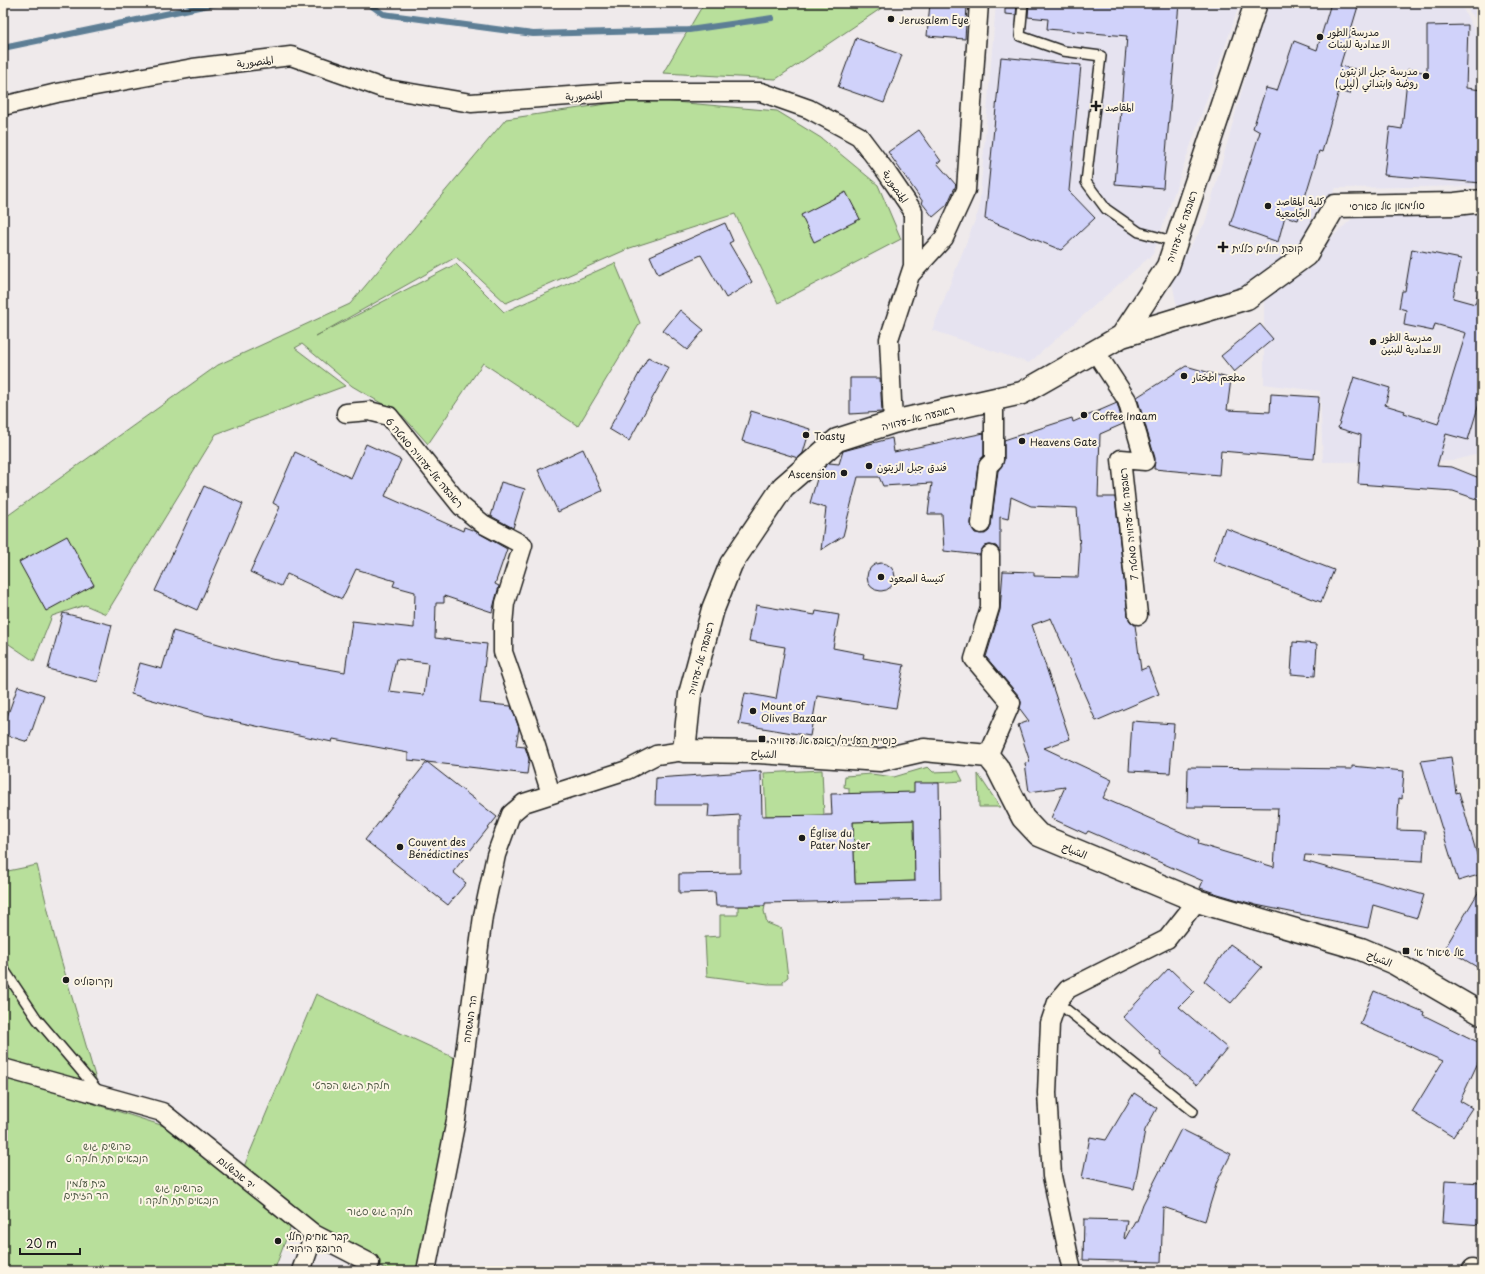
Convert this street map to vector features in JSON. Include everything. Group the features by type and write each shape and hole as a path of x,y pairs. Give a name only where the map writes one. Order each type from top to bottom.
{"street":[{"path":"911,274 944,238 966,190 979,3"},
{"name":"ראבעה אל-עדוויה","path":"684,751 690,694 713,609 731,564 784,487 837,440 893,422 1022,393 1122,336 1168,266 1256,3"},
{"name":"المنصورية","path":"3,106 193,68 291,56 382,88 471,103 626,92 761,92 809,109 859,136 913,211 913,266 889,339 893,422"},
{"name":"סולימאן אל פארסי","path":"1122,336 1247,298 1306,255 1336,206 1455,204 1482,200"},
{"name":"ראבעה אל-עדוויה סמטה 7","path":"1095,351 1127,400 1147,464 1121,459 1138,615"},
{"path":"981,524 988,466 994,460 994,399"},
{"name":"ראבעה אל-עדוויה סמטה 6","path":"346,413 369,411 388,416 461,506 483,524 523,545 505,603 503,652 542,763 550,794"},
{"path":"988,756 1011,703 974,659 990,608 990,555"},
{"name":"الشياح","path":"684,751 759,752 880,760 924,750 988,756 997,767 1023,818 1039,835 1197,901 1361,949 1394,963 1482,1014"},
{"path":"550,794 627,770 656,755 684,751"},
{"name":"הר המשחה","path":"426,1271 456,1120 483,916 496,855 511,814 524,803 550,794"},
{"path":"1072,1271 1052,1176 1047,1093 1050,1023 1057,1002 1068,990 1167,939 1197,901"},
{"name":"יד אבשלום","path":"3,1068 100,1093 162,1112 314,1234 370,1263"},
{"path":"301,1271 314,1234"}],"lane":[{"path":"1023,3 1020,36 1063,51 1101,56 1086,182 1106,209 1139,232 1176,242"},
{"path":"3,968 37,1019 100,1093"},
{"path":"1057,1002 1193,1111"}],"shaded area":[{"name":"المقاصد","path":"996,3 1240,3 1153,254 1029,363 932,330 979,210"},
{"path":"1269,3 1460,3 1482,45 1482,186 1336,188 1301,248 1228,299 1177,307 1171,277 1205,223 1247,72"},
{"path":"1462,3 1482,3 1482,26"},
{"name":"مدرسة الطور الاعدادية للبنين","path":"1482,211 1482,434 1478,454 1452,461 1323,462 1320,391 1264,384 1264,300 1356,215"}],"green space":[{"path":"704,3 889,3 776,79 663,73"},
{"path":"640,99 777,111 821,138 878,185 901,239 778,303 735,214 630,248 506,303 456,257 316,336 456,264 504,312 615,263 640,323 578,426 483,363 428,444 403,416 352,386 302,344 295,348 345,386 216,434 106,614 85,605 52,616 34,661 3,640 3,519 218,365 350,304 506,119"},
{"path":"928,767 933,772 958,771 963,781 934,783 918,802 849,806 849,788 844,787 845,776 871,774 894,777"},
{"path":"822,770 824,815 766,816 764,773"},
{"path":"978,774 1000,807 979,807"},
{"path":"914,820 915,881 855,883 853,822"},
{"path":"37,865 55,939 97,1083 40,1075 3,1063 3,872"},
{"path":"738,906 765,906 764,911 767,923 782,929 788,977 783,981 783,984 768,984 707,976 705,937 720,936 720,915 738,915"},
{"path":"316,994 459,1060 425,1271 390,1271 314,1234 243,1169"},
{"name":"בית עלמין הר הזיתים","path":"3,1075 164,1126 291,1226 274,1271 3,1271"}],"building":[{"path":"930,3 967,6 965,39 927,36"},
{"path":"1005,3 1017,3 1016,15 1005,14"},
{"path":"1029,3 1179,3 1163,188 1115,184 1127,36 1047,29 1048,19 1028,17"},
{"path":"1331,3 1359,3 1340,66 1355,69 1350,94 1339,91 1322,152 1319,151 1298,220 1285,216 1278,242 1230,225 1260,132 1253,128 1266,88 1277,91 1294,41 1317,50"},
{"path":"1468,25 1466,88 1482,90 1482,183 1384,175 1390,127 1402,129 1408,69 1427,73 1427,26"},
{"path":"856,38 902,55 884,103 838,87"},
{"path":"1001,57 1081,65 1069,191 1095,218 1061,250 985,219"},
{"path":"919,130 941,161 937,163 956,185 947,205 933,217 888,152"},
{"path":"846,192 860,219 814,242 801,215"},
{"path":"725,223 733,241 729,243 752,282 726,298 701,255 658,274 650,256"},
{"path":"1412,249 1461,259 1453,298 1475,304 1478,293 1482,293 1482,394 1468,440 1446,434 1437,466 1452,467 1482,479 1482,501 1453,491 1358,484 1361,435 1338,428 1354,377 1390,388 1385,405 1438,424 1466,333 1435,324 1433,331 1404,325 1406,310 1399,308 1402,291 1405,291"},
{"path":"680,310 704,330 687,350 663,331"},
{"path":"1260,324 1273,339 1234,372 1221,356"},
{"path":"648,357 669,368 629,441 609,429"},
{"path":"1186,366 1231,379 1227,410 1270,412 1271,394 1319,397 1314,459 1221,451 1219,475 1154,469 1155,458 1137,397"},
{"path":"850,378 880,378 882,412 850,414"},
{"path":"1117,403 1123,424 1100,434 1098,497 1115,497 1128,616 1130,621 1135,625 1141,670 1148,667 1159,694 1096,721 1051,618 1032,625 1070,739 1044,748 1112,780 1103,798 1199,840 1198,844 1274,867 1278,808 1187,807 1188,767 1352,769 1352,766 1404,771 1402,799 1399,798 1397,830 1425,831 1423,861 1305,855 1304,861 1424,895 1417,918 1373,905 1368,928 1256,905 1218,894 1200,888 1203,881 1088,831 1086,834 1051,818 1065,787 1029,792 1025,763 1030,762 1018,725 1029,721 1020,709 1021,702 1019,696 986,657 1000,610 1003,571 1034,572 1034,576 1078,577 1080,547 1077,508 1031,506 1011,497 1008,519 1000,517 1000,552 996,546 990,545 984,546 980,555 944,551 942,514 928,514 932,483 883,486 879,477 858,477 843,536 821,550 826,508 810,503 819,472 829,463 839,464 843,451 892,438 894,452 984,433 984,456 978,465 971,523 975,533 985,534 989,531 991,525 998,471 1004,460 1004,440 1072,418 1073,422"},
{"path":"751,411 810,429 803,453 798,458 742,441"},
{"path":"366,444 401,460 385,496 463,531 464,527 475,531 507,549 495,584 499,586 492,612 444,596 444,603 436,603 435,638 487,644 480,703 511,706 519,728 516,746 525,747 529,759 527,774 408,760 408,753 333,739 332,742 265,728 206,715 131,694 140,663 162,669 173,631 271,659 345,672 352,621 414,628 415,592 393,586 395,581 356,569 342,599 287,574 281,586 250,572 280,507 273,503 295,452 351,478","holes":["396,659 428,663 424,695 389,691"]},
{"path":"583,449 602,491 558,512 538,470"},
{"path":"501,482 525,489 513,528 491,516"},
{"path":"204,486 243,504 197,610 155,591"},
{"path":"1225,528 1334,570 1321,602 1213,561"},
{"path":"67,536 94,585 46,611 19,562"},
{"name":"كنيسة الصعود","path":"881,563 891,567 895,577 891,587 881,591 871,587 867,577 871,567"},
{"path":"756,605 815,615 816,611 839,615 833,648 864,654 863,658 904,665 896,708 817,696 810,736 739,724 745,693 776,699 785,647 749,641"},
{"path":"63,613 112,625 98,682 48,669"},
{"path":"1293,642 1317,644 1315,676 1291,674"},
{"path":"18,686 44,695 28,742 3,734 3,728"},
{"path":"1132,721 1174,724 1170,773 1129,771"},
{"path":"1451,757 1456,793 1459,792 1482,872 1482,874 1458,881 1421,761"},
{"name":"Couvent des Bénédictines","path":"427,762 497,817 453,872 466,883 448,905 365,840"},
{"path":"761,771 762,816 832,815 831,794 914,792 914,783 939,783 941,899 765,903 765,906 716,906 715,892 679,893 679,874 740,873 740,815 708,817 709,805 655,805 656,778","holes":["914,820 915,881 855,883 853,822"]},
{"path":"1482,886 1482,970 1445,948"},
{"path":"1230,944 1262,967 1231,1003 1204,981"},
{"path":"1169,968 1194,992 1179,1007 1227,1048 1197,1085 1160,1055 1161,1053 1123,1017"},
{"path":"1374,991 1424,1012 1423,1015 1482,1044 1482,1054 1460,1101 1472,1108 1453,1137 1412,1112 1443,1061 1360,1024"},
{"path":"1134,1093 1157,1108 1145,1130 1134,1189 1082,1178 1090,1137 1106,1140"},
{"path":"1181,1129 1231,1154 1217,1182 1205,1221 1163,1207 1161,1262 1083,1260 1084,1219 1127,1220 1125,1239 1135,1221 1137,1221 1143,1204"},
{"path":"1445,1181 1482,1183 1482,1225 1442,1222"}],"waterway":[{"path":"3,48 218,3"},
{"path":"368,3 383,14 533,34 689,30 772,18"}],"place":[{"name":"Jerusalem Eye","path":"891,19"},
{"name":"مدرسة الطور الاعدادية للبنات","path":"1320,37"},
{"name":"مدرسة جبل الزيتون (ليلى) روضة وابتدائي","path":"1426,76"},
{"name":"المقاصد","path":"1096,106"},
{"name":"كلية المقاصد الجامعية","path":"1268,206"},
{"name":"קופת חולים כללית","path":"1223,247"},
{"name":"مدرسة الطور الاعدادية للبنين","path":"1373,342"},
{"name":"مطعم اطختار","path":"1184,376"},
{"name":"Coffee Inaam","path":"1084,415"},
{"name":"Toasty","path":"806,435"},
{"name":"Heavens Gate","path":"1022,441"},
{"name":"فندق جبل الزيتون","path":"869,466"},
{"name":"Ascension","path":"844,473"},
{"name":"كنيسة الصعود","path":"881,577"},
{"name":"Mount of Olives Bazaar","path":"753,711"},
{"name":"כנסיית העלייה/ראבע אל עדוויה","path":"762,739"},
{"name":"Église du Pater Noster","path":"802,838"},
{"name":"Couvent des Bénédictines","path":"400,847"},
{"name":"אל שיאח׳ א׳","path":"1406,951"},
{"name":"נקרופוליס","path":"66,980"},
{"name":"קבר אחים חללי הרובע היהודי","path":"278,1241"}],"park label":[{"name":"חלקת הגוש הפרטי","path":"351,1084"},
{"name":"פרושים גוש הנבאים תת חלקה ט","path":"107,1150"},
{"name":"פרושים גוש הנבאים תת חלקה ו","path":"179,1192"},
{"name":"חלקה גוש סגור","path":"380,1210"}]}
